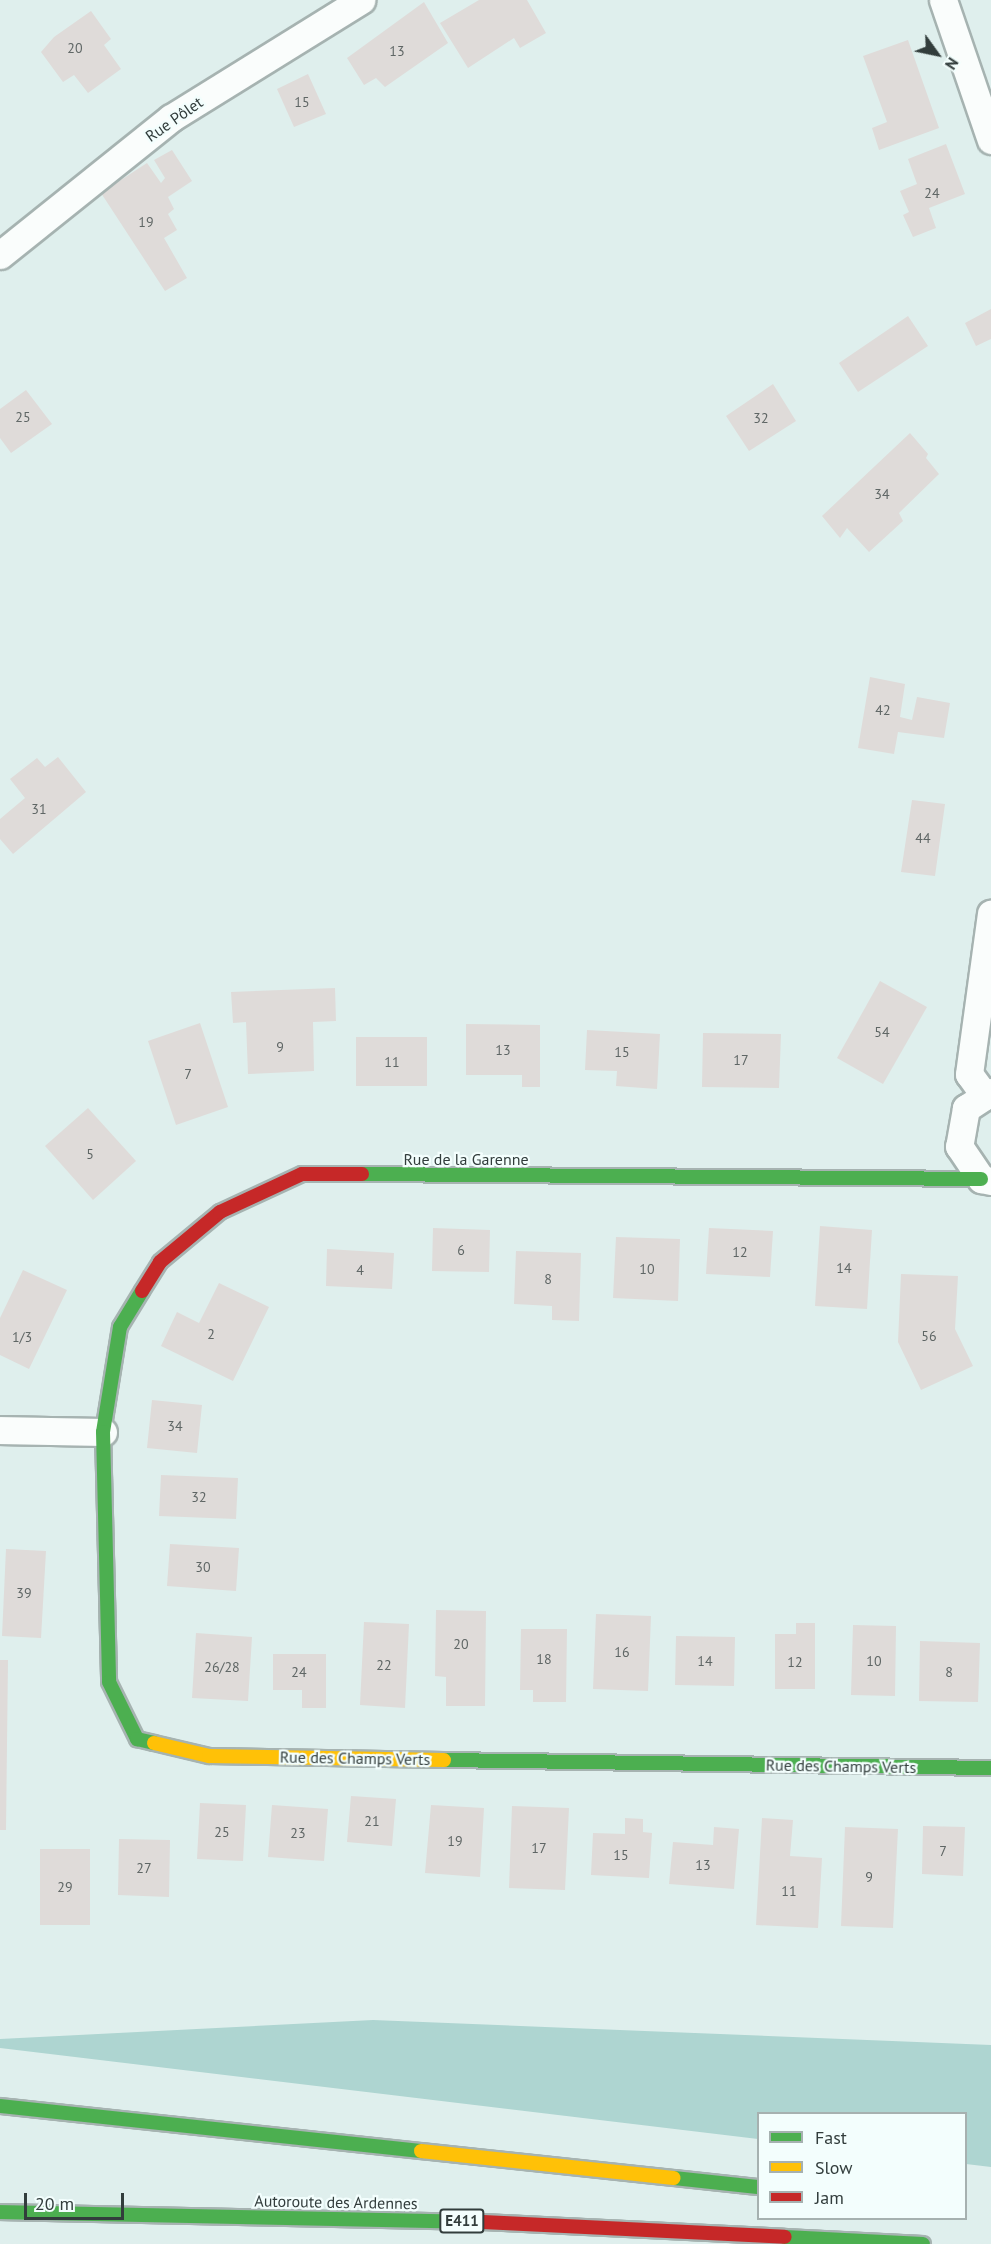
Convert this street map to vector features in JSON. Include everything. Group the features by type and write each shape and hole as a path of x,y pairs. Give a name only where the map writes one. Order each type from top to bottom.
{"main road":[{"name":"Rue de la Garenne","path":"104,1432 120,1327 160,1262 220,1212 302,1174 986,1180"},
{"name":"Rue des Champs Verts","path":"104,1432 109,1682 137,1739 210,1756 991,1768"},
{"path":"0,2106 757,2187"},
{"name":"Autoroute des Ardennes","path":"0,2211 488,2222 928,2242"},
{"path":"903,2227 928,2242"}],"street":[{"name":"Rue Pôlet","path":"0,255 171,118 361,0"},
{"path":"943,0 991,140"},
{"path":"986,1180 959,1146 966,1108 988,1094 969,1074 991,913"},
{"path":"0,1430 104,1432"}],"shaded area":[{"path":"373,2020 991,2045 991,2167 967,2164 967,2112 757,2112 757,2139 0,2048 0,2039"}],"building":[{"path":"479,0 527,0 546,33 520,48 514,38 468,68 440,23"},
{"path":"424,2 448,43 385,87 376,78 364,85 347,58"},
{"path":"91,11 111,39 104,45 121,69 88,93 74,75 63,82 41,52 54,37"},
{"path":"908,40 939,128 879,150 872,128 887,122 863,56"},
{"path":"308,74 326,114 294,127 277,89"},
{"path":"946,144 965,194 929,208 936,228 913,237 903,215 909,212 900,191 917,184 908,159"},
{"path":"172,150 192,181 168,197 174,209 168,214 177,230 164,238 187,278 165,291 101,193 147,163 161,183 165,178 154,160"},
{"path":"991,309 991,339 976,346 965,323"},
{"path":"908,316 928,346 858,392 839,363"},
{"path":"773,384 796,421 749,451 726,416"},
{"path":"26,390 52,424 11,453 0,438 0,409"},
{"path":"910,433 928,454 926,458 939,474 899,513 903,521 869,552 847,528 840,538 822,516"},
{"path":"870,677 905,684 900,717 912,720 917,697 950,703 944,738 898,732 894,754 858,748"},
{"path":"58,757 86,792 13,854 0,839 0,819 25,798 10,779 37,758 45,767"},
{"path":"912,800 945,804 935,876 901,872"},
{"path":"880,981 927,1007 883,1084 837,1058"},
{"path":"335,988 336,1021 313,1022 314,1071 248,1074 246,1022 233,1023 231,992"},
{"path":"200,1023 228,1107 176,1125 148,1041"},
{"path":"466,1024 540,1025 540,1087 522,1087 522,1075 466,1075"},
{"path":"587,1030 660,1034 657,1089 616,1086 617,1071 585,1070"},
{"path":"703,1033 781,1034 779,1088 702,1087"},
{"path":"356,1037 427,1037 427,1086 356,1086"},
{"path":"88,1108 136,1161 93,1200 45,1146"},
{"path":"820,1226 872,1230 867,1309 815,1306"},
{"path":"433,1228 490,1230 489,1272 432,1271"},
{"path":"709,1228 773,1231 770,1277 706,1274"},
{"path":"616,1237 680,1239 678,1301 613,1298"},
{"path":"327,1249 394,1253 392,1289 326,1286"},
{"path":"516,1251 581,1253 579,1321 552,1320 552,1306 514,1304"},
{"path":"23,1270 67,1290 29,1369 0,1355 0,1318"},
{"path":"901,1274 958,1276 955,1329 973,1366 921,1390 898,1342"},
{"path":"219,1283 269,1307 233,1381 161,1346 177,1312 199,1323"},
{"path":"152,1400 202,1405 197,1453 147,1448"},
{"path":"161,1475 238,1478 236,1519 159,1516"},
{"path":"170,1544 239,1548 236,1591 167,1586"},
{"path":"6,1549 46,1551 41,1638 2,1636"},
{"path":"436,1610 486,1611 485,1706 446,1706 446,1677 435,1676"},
{"path":"596,1614 651,1616 648,1691 593,1689"},
{"path":"364,1622 409,1624 405,1708 360,1705"},
{"path":"796,1623 815,1623 815,1689 775,1689 775,1634 796,1634"},
{"path":"853,1625 896,1626 895,1696 851,1695"},
{"path":"521,1629 567,1629 566,1702 533,1702 533,1690 520,1690"},
{"path":"196,1633 252,1637 248,1701 192,1698"},
{"path":"676,1636 735,1637 734,1686 675,1685"},
{"path":"920,1641 980,1643 978,1702 919,1701"},
{"path":"273,1654 326,1654 326,1708 302,1708 302,1690 273,1690"},
{"path":"0,1660 8,1660 6,1830 0,1830"},
{"path":"351,1796 396,1799 392,1846 347,1842"},
{"path":"200,1803 246,1805 243,1861 197,1859"},
{"path":"272,1805 328,1809 324,1861 268,1857"},
{"path":"431,1805 484,1808 480,1877 425,1873"},
{"path":"512,1806 569,1808 565,1890 509,1888"},
{"path":"625,1818 643,1819 643,1832 652,1833 649,1878 591,1875 593,1833 625,1834"},
{"path":"762,1818 793,1820 790,1856 822,1858 818,1928 756,1925"},
{"path":"923,1826 965,1827 963,1876 922,1874"},
{"path":"714,1827 739,1829 734,1889 669,1884 673,1842 713,1845"},
{"path":"845,1827 898,1829 893,1928 841,1926"},
{"path":"119,1839 170,1840 169,1897 118,1895"},
{"path":"40,1849 90,1849 90,1925 40,1925"}],"traffic: fast":[{"path":"362,1174 981,1179"},
{"path":"142,1291 120,1327 103,1432 109,1682 137,1739 154,1743"},
{"path":"444,1760 991,1768"},
{"path":"0,2106 421,2151"},
{"path":"674,2178 757,2187"},
{"path":"0,2212 483,2222"},
{"path":"785,2237 923,2244"}],"traffic: slow":[{"path":"154,1743 209,1756 444,1760"},
{"path":"421,2151 674,2178"}],"traffic: jam":[{"path":"142,1291 160,1262 220,1212 302,1174 362,1174"},
{"path":"483,2222 785,2237"}]}
